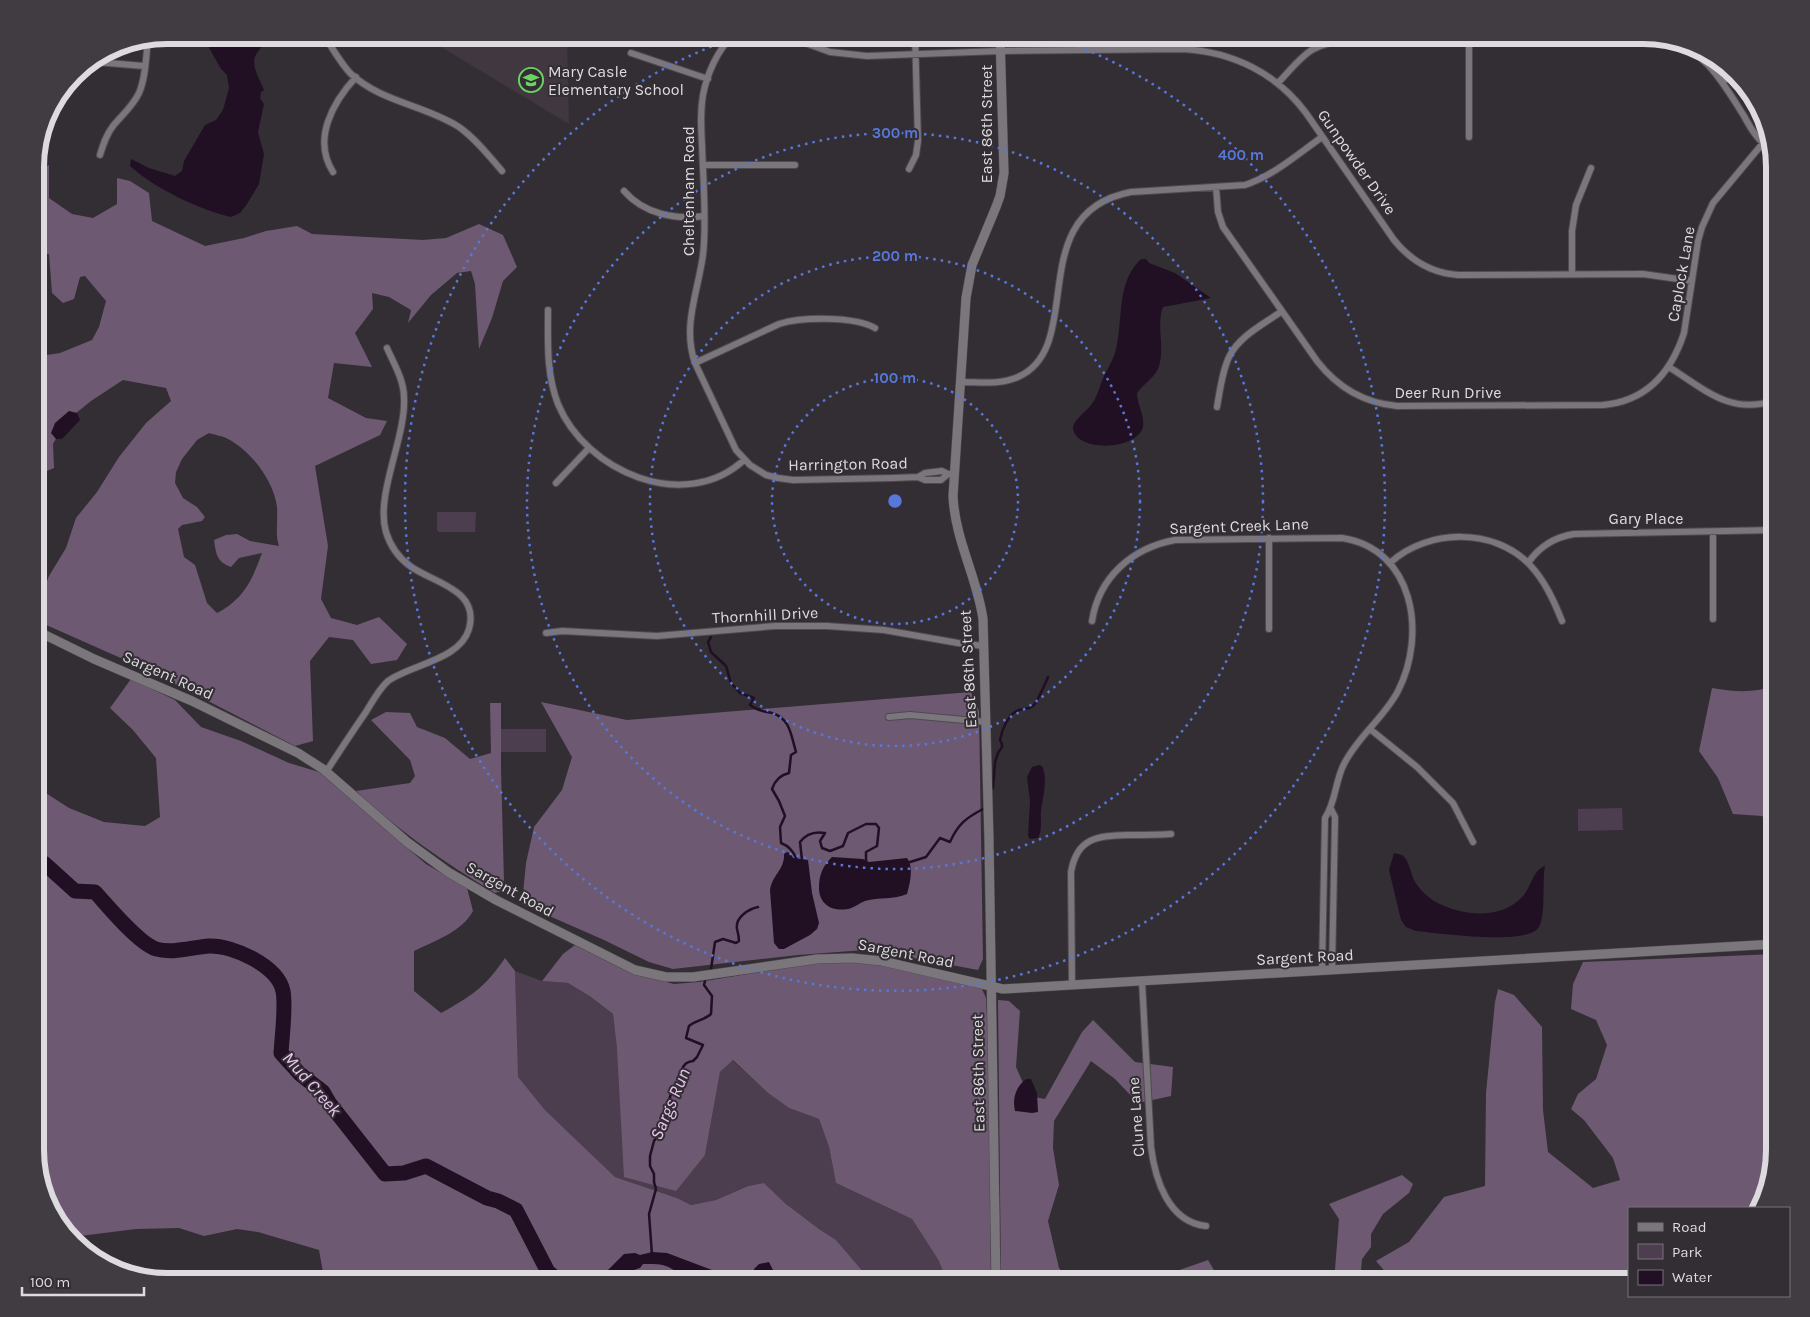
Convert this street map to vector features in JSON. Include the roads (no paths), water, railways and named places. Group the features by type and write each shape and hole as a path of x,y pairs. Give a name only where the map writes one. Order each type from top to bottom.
{"street":[{"path":"330,44 343,64 356,78 376,92 431,113 458,127 479,144 502,171"},
{"name":"Cheltenham Road","path":"726,44 719,54 703,94 701,117 704,216 703,251 689,330 695,363 730,439 744,460"},
{"name":"Gunpowder Drive","path":"810,44 845,55 867,56 1000,51 1183,49 1206,51 1247,64 1278,83 1298,103 1394,240 1409,257 1423,266 1439,272 1458,275 1643,274 1692,281"},
{"path":"909,169 916,155 918,141 915,44"},
{"name":"East 86th Street","path":"996,1273 983,619 979,597 956,524 951,474 961,382 966,298 972,265 996,207 1002,184 1004,158 1000,44"},
{"path":"1278,83 1304,55 1324,44"},
{"path":"1469,44 1469,137"},
{"path":"100,155 102,146 112,128 139,94 143,83 147,45"},
{"path":"632,53 708,79"},
{"path":"1702,58 1712,68 1754,133 1763,143"},
{"path":"101,62 144,66"},
{"path":"333,172 326,156 324,143 327,122 336,102 356,78"},
{"path":"1722,82 1728,78"},
{"path":"961,382 1006,381 1024,374 1040,358 1050,338 1068,242 1074,228 1096,206 1112,197 1130,192 1240,186 1256,181 1274,171 1322,137"},
{"name":"Caplock Lane","path":"1669,367 1677,354 1682,340 1698,241 1708,213 1716,200 1763,143"},
{"path":"703,165 795,165"},
{"path":"1572,274 1572,231 1576,205 1591,168"},
{"name":"Deer Run Drive","path":"1216,188 1218,212 1223,226 1317,361 1335,381 1357,396 1386,405 1405,406 1607,404 1622,401 1639,394 1657,381 1669,367"},
{"path":"624,192 642,206 657,212 680,217 704,216"},
{"path":"548,310 548,355 553,389 559,406 568,422 589,448 607,462 623,472 648,481 692,485 711,481 729,472 744,460"},
{"path":"1217,407 1224,371 1236,346 1250,333 1282,311"},
{"path":"695,363 779,324 792,321 850,320 863,322 875,328"},
{"path":"326,772 375,697 387,682 451,652 462,642 469,628 469,611 459,592 417,571 404,561 393,546 386,530 385,502 403,418 404,397 402,381 387,348"},
{"path":"1669,367 1715,397 1729,403 1755,405 1766,402"},
{"path":"556,483 589,448"},
{"name":"Harrington Road","path":"744,460 763,474 789,480 918,477 925,480 941,480 951,474"},
{"name":"Gary Place","path":"1528,563 1547,544 1566,535 1766,530"},
{"path":"1713,532 1713,619"},
{"path":"1322,971 1325,818 1331,809 1343,764 1355,746 1389,706 1399,689 1409,661 1412,642 1412,619 1407,593 1399,574 1391,562 1410,548 1440,538 1461,536 1504,547 1528,563 1539,576 1552,596 1562,621"},
{"path":"1269,538 1270,629"},
{"name":"Sargent Creek Lane","path":"1092,621 1095,604 1106,582 1121,566 1153,546 1172,541 1187,539 1345,538 1368,545 1391,562"},
{"name":"Thornhill Drive","path":"546,634 562,631 657,636 776,626 828,626 884,630 984,646"},
{"name":"Sargent Road","path":"44,634 94,659 229,719 298,753 326,772 407,842 456,877 524,915 639,971 666,977 693,977 817,959 852,958 882,961 1003,989 1766,945"},
{"path":"888,716 910,715 986,722"},
{"path":"1370,729 1417,768 1453,803 1463,819 1473,842"},
{"path":"1331,809 1336,818 1332,970"},
{"path":"1072,986 1071,872 1072,863 1077,852 1084,844 1100,836 1171,834"},
{"name":"Clune Lane","path":"1142,981 1151,1147 1155,1172 1176,1212 1188,1221 1206,1226"}],"water":[{"path":"207,44 265,44 255,57 254,62 264,90 261,92 260,98 264,104 258,132 264,154 259,184 240,213 231,217 192,204 164,190 130,166 131,159 149,168 175,176 182,171 184,161 205,125 216,120 223,110 229,88 227,75 221,69"},
{"path":"1141,259 1146,259 1149,263 1175,273 1211,298 1163,307 1160,321 1161,359 1159,366 1155,374 1137,393 1143,419 1143,427 1138,435 1120,444 1108,446 1085,442 1077,437 1073,426 1095,399 1114,356 1127,279"},
{"path":"69,411 77,413 80,420 62,439 56,439 51,433 55,423"},
{"path":"1042,766 1044,771 1045,782 1041,810 1041,828 1038,838 1030,839 1028,836 1030,801 1027,777 1032,767"},
{"path":"787,852 793,858 808,860 812,893 819,923 817,929 810,935 784,949 779,949 774,943 770,890 773,880 783,864 784,854"},
{"path":"1394,853 1404,857 1415,882 1429,897 1444,906 1468,913 1492,913 1514,904 1526,892 1538,871 1545,866 1543,907 1539,927 1531,933 1518,936 1481,937 1416,931 1406,927 1401,920 1389,870"},
{"path":"832,857 863,859 869,862 907,858 911,870 907,894 865,901 848,909 832,908 821,898 819,888 822,871"},
{"path":"1026,1079 1031,1079 1037,1093 1038,1112 1015,1111 1016,1093"},
{"path":"652,1252 667,1253 712,1270 714,1273 678,1273 659,1264 643,1264 640,1268 625,1273 586,1273 606,1272 624,1254 635,1253 640,1255"},
{"path":"769,1262 772,1273 754,1273 754,1269 759,1264"},
{"path":"554,1269 559,1273 548,1273"}],"waterway":[{"path":"711,637 708,642 711,652 726,666 731,683 740,693 754,698 750,705 783,719 789,729 796,752 791,755 789,773 778,778 772,789 785,816 780,827 781,843 791,850 797,860"},
{"name":"Sargs Run","path":"993,788 995,762 1002,747 1000,740 1006,722 1015,712 1031,708 1034,705 1048,677"},
{"name":"Sargs Run","path":"907,863 926,857 940,838 950,842 963,822 983,809"},
{"name":"Sargs Run","path":"802,860 800,842 808,835 817,832 825,833 820,841 822,848 830,851 843,846 848,833 866,824 876,824 879,828 877,846 866,852 866,861"},
{"name":"Mud Creek","path":"44,863 75,891 95,892 132,932 156,949 169,951 209,946 230,949 253,959 273,973 283,991 284,998 281,1053 300,1074 323,1092 330,1104 385,1174 404,1173 426,1166 487,1198 516,1210 549,1273"},
{"name":"Sargs Run","path":"711,969 715,942 723,939 736,943 739,941 737,925 740,917 758,907"},
{"name":"Sargs Run","path":"652,1255 649,1214 656,1189 654,1174 650,1166 650,1156 654,1141 665,1126 667,1106 672,1091 681,1086 683,1067 697,1057 703,1045 686,1038 689,1026 711,1014 712,996 704,985 705,981"}],"place":[{"name":"Mary Casle Elementary School","path":"531,80"}]}
